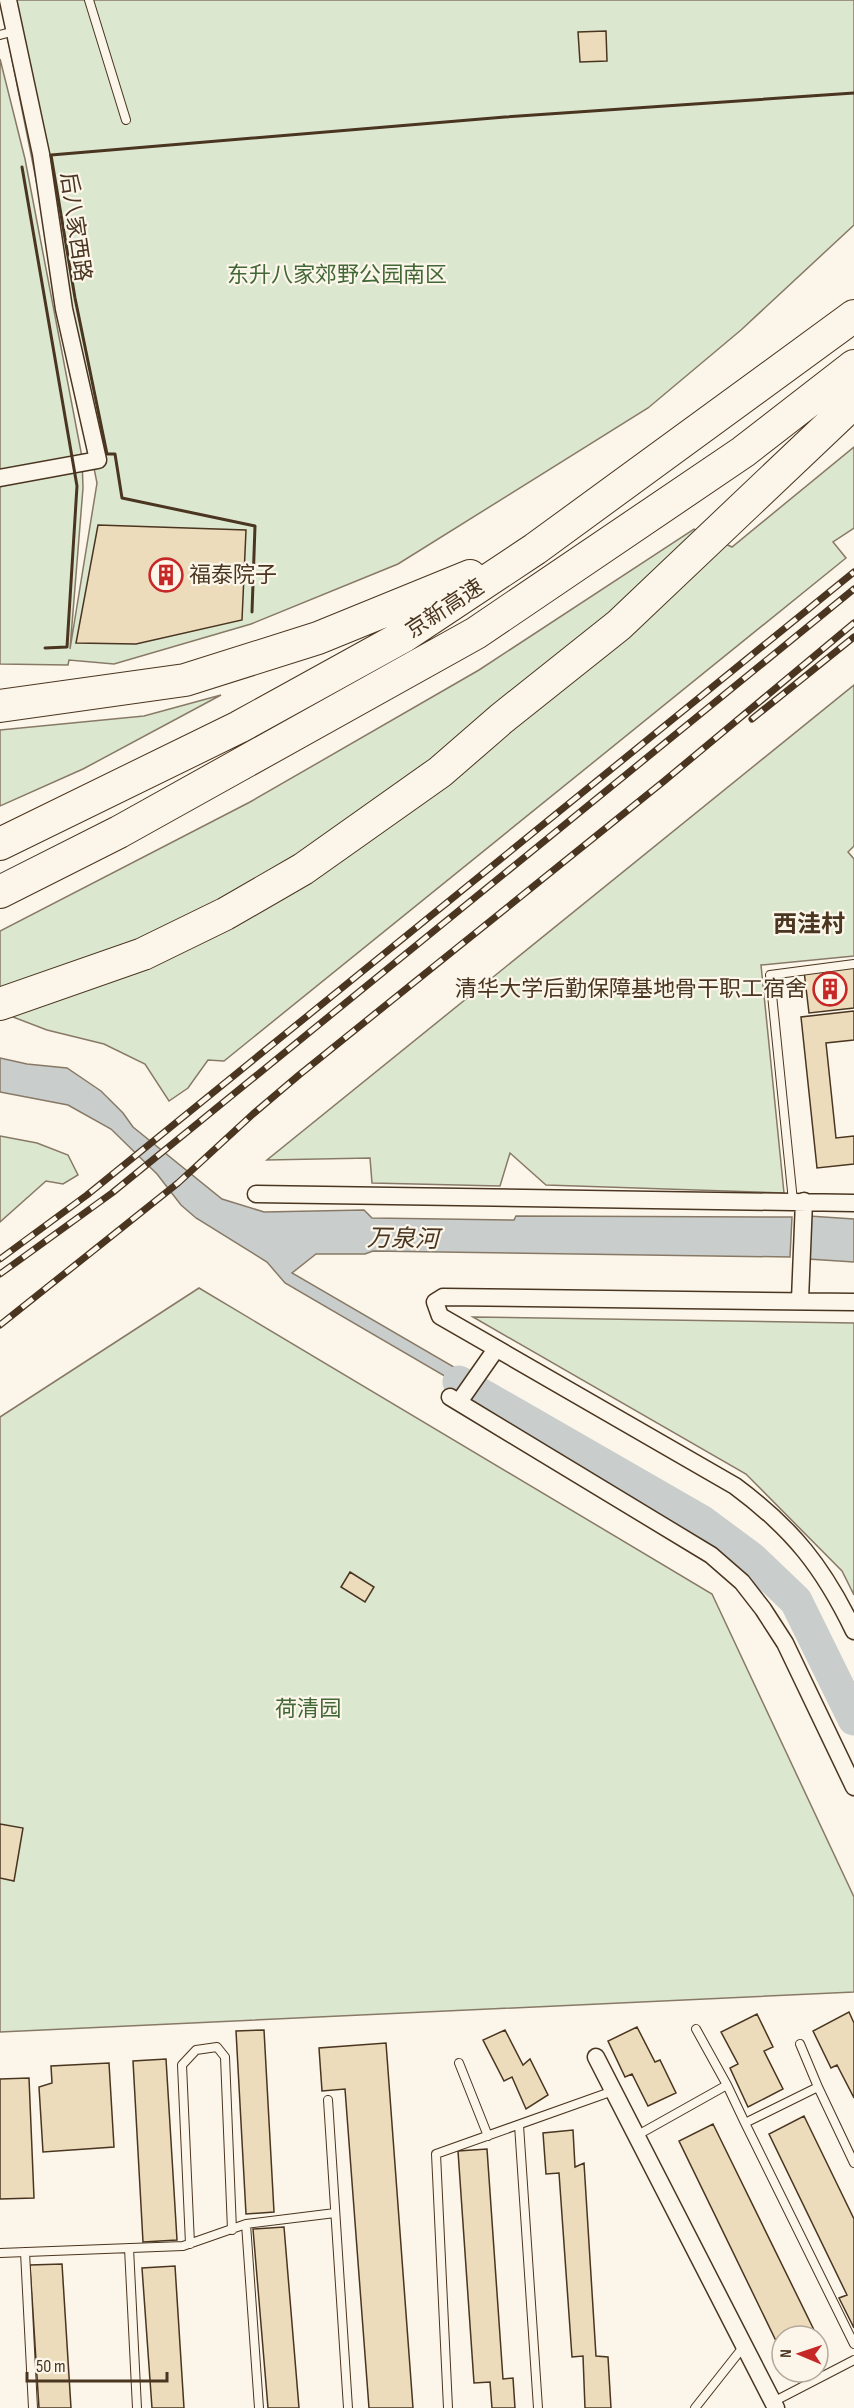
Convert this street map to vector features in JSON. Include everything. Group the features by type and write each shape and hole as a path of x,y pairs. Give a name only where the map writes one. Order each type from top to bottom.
{"highway":[{"name":"京新高速","path":"0,844 239,727 404,636 535,549 854,316"},
{"name":"京新高速","path":"0,892 119,832 476,633 743,452 854,366"},
{"path":"0,1004 143,954 225,914 303,869 440,772 501,719 619,625 854,402"},
{"path":"0,706 185,680 318,638 535,549"}],"street":[{"name":"后八家西路","path":"0,478 98,460 64,309 41,154 7,33 8,0"},
{"path":"256,1194 854,1203"},
{"path":"799,1201 800,1300"},
{"path":"854,1302 443,1297 435,1302 440,1316 735,1486 764,1507 813,1559 834,1590 854,1630"},
{"path":"496,1349 482,1370 458,1398 711,1555 742,1582 763,1609 784,1643 854,1787"},
{"path":"596,2057 774,2405"}],"lane":[{"path":"89,0 126,120"},
{"path":"799,1201 770,975 854,964"},
{"path":"696,2029 728,2085 854,2344"},
{"path":"800,2044 854,2163"},
{"path":"190,2244 182,2065 196,2050 217,2047 225,2057 232,2230"},
{"path":"459,2063 488,2136"},
{"path":"636,2136 728,2085"},
{"path":"745,2123 818,2087"},
{"path":"448,2408 436,2154 613,2091"},
{"path":"328,2100 348,2408"},
{"path":"519,2125 538,2408"},
{"path":"0,2253 190,2244 246,2224 335,2213"},
{"path":"246,2224 259,2408"},
{"path":"129,2248 137,2408"},
{"path":"25,2252 33,2408"},
{"path":"695,2408 744,2346"},
{"path":"774,2405 854,2360"}],"green space":[{"name":"东升八家郊野公园南区","path":"0,0 854,0 854,225 741,330 648,408 398,564 251,624 114,664 69,660 68,665 0,664 0,59 25,159 82,457 83,488 70,649 97,483"},
{"path":"854,447 854,528 833,542 846,558 224,1061 208,1060 188,1088 169,1101 145,1064 104,1044 47,1030 0,1012 0,931 250,802 479,670 694,529 732,547"},
{"path":"854,685 854,846 848,852 854,859 854,956 761,965 784,1193 546,1185 510,1153 500,1186 372,1183 370,1158 267,1160"},
{"path":"221,695 83,769 0,806 0,730 144,716"},
{"path":"0,1136 37,1143 68,1155 78,1175 63,1184 46,1181 0,1222"},
{"name":"荷清园","path":"199,1288 712,1594 854,1897 854,1992 0,2032 0,1417"},
{"path":"473,1317 854,1323 854,1595 842,1571 746,1474"}],"water":[{"name":"万泉河","path":"0,1058 27,1064 67,1068 101,1091 123,1113 133,1127 222,1199 264,1212 364,1210 372,1218 514,1220 516,1216 792,1217 790,1257 373,1251 365,1254 316,1254 292,1273 502,1395 496,1406 285,1283 267,1262 196,1218 181,1205 157,1174 111,1129 68,1105 0,1092"},
{"path":"809,1216 854,1219 854,1262 808,1259"}],"building":[{"path":"606,31 607,61 580,62 578,32"},
{"name":"福泰院子","path":"98,525 246,530 242,620 136,644 76,643"},
{"name":"清华大学后勤保障基地骨干职工宿舍","path":"854,965 854,1008 809,1013 804,971"},
{"path":"854,1011 854,1040 826,1043 836,1138 854,1136 854,1164 817,1168 801,1017"},
{"path":"350,1572 374,1587 365,1602 341,1587"},
{"path":"0,1824 23,1828 14,1881 0,1878"},
{"path":"849,2012 854,2023 854,2098 837,2065 831,2068 813,2031"},
{"path":"757,2014 773,2047 764,2051 783,2089 748,2107 730,2068 738,2064 721,2032"},
{"path":"637,2027 655,2062 660,2060 676,2093 648,2106 632,2074 625,2077 608,2041"},
{"path":"264,2030 274,2212 246,2214 236,2031"},
{"path":"505,2030 523,2065 530,2059 548,2095 526,2109 512,2077 504,2081 483,2040"},
{"path":"386,2043 413,2408 369,2408 345,2089 322,2091 319,2048"},
{"path":"166,2059 177,2240 143,2242 133,2061"},
{"path":"109,2063 114,2147 43,2152 39,2087 52,2083 51,2066"},
{"path":"29,2078 34,2198 0,2199 0,2079"},
{"path":"804,2116 854,2219 854,2328 839,2298 847,2295 769,2134"},
{"path":"713,2124 811,2324 770,2324 770,2328 679,2141"},
{"path":"573,2130 575,2167 584,2163 596,2356 608,2357 611,2408 585,2408 583,2356 572,2357 559,2173 546,2174 543,2133"},
{"path":"487,2149 503,2379 513,2378 515,2408 492,2408 490,2382 474,2383 458,2151"},
{"path":"284,2227 299,2408 268,2408 253,2229"},
{"path":"62,2264 71,2408 39,2408 30,2265"},
{"path":"175,2266 184,2408 152,2408 142,2268"}],"waterway":[{"path":"459,1382 701,1521 751,1558 796,1601 854,1719"}],"railway":[{"path":"0,1259 87,1195 854,572"},
{"path":"0,1274 112,1193 854,589"},
{"path":"0,1325 178,1183 299,1075 663,782 854,623"},
{"path":"752,719 854,637"}],"wall":[{"path":"252,612 255,526 122,498 115,454 107,454 75,298 51,155 505,117 854,93"},
{"path":"22,167 77,486 67,647 45,648"}],"place":[{"name":"福泰院子","path":"166,575"},
{"name":"清华大学后勤保障基地骨干职工宿舍","path":"830,989"}],"district":[{"name":"西洼村","path":"809,924"}]}
